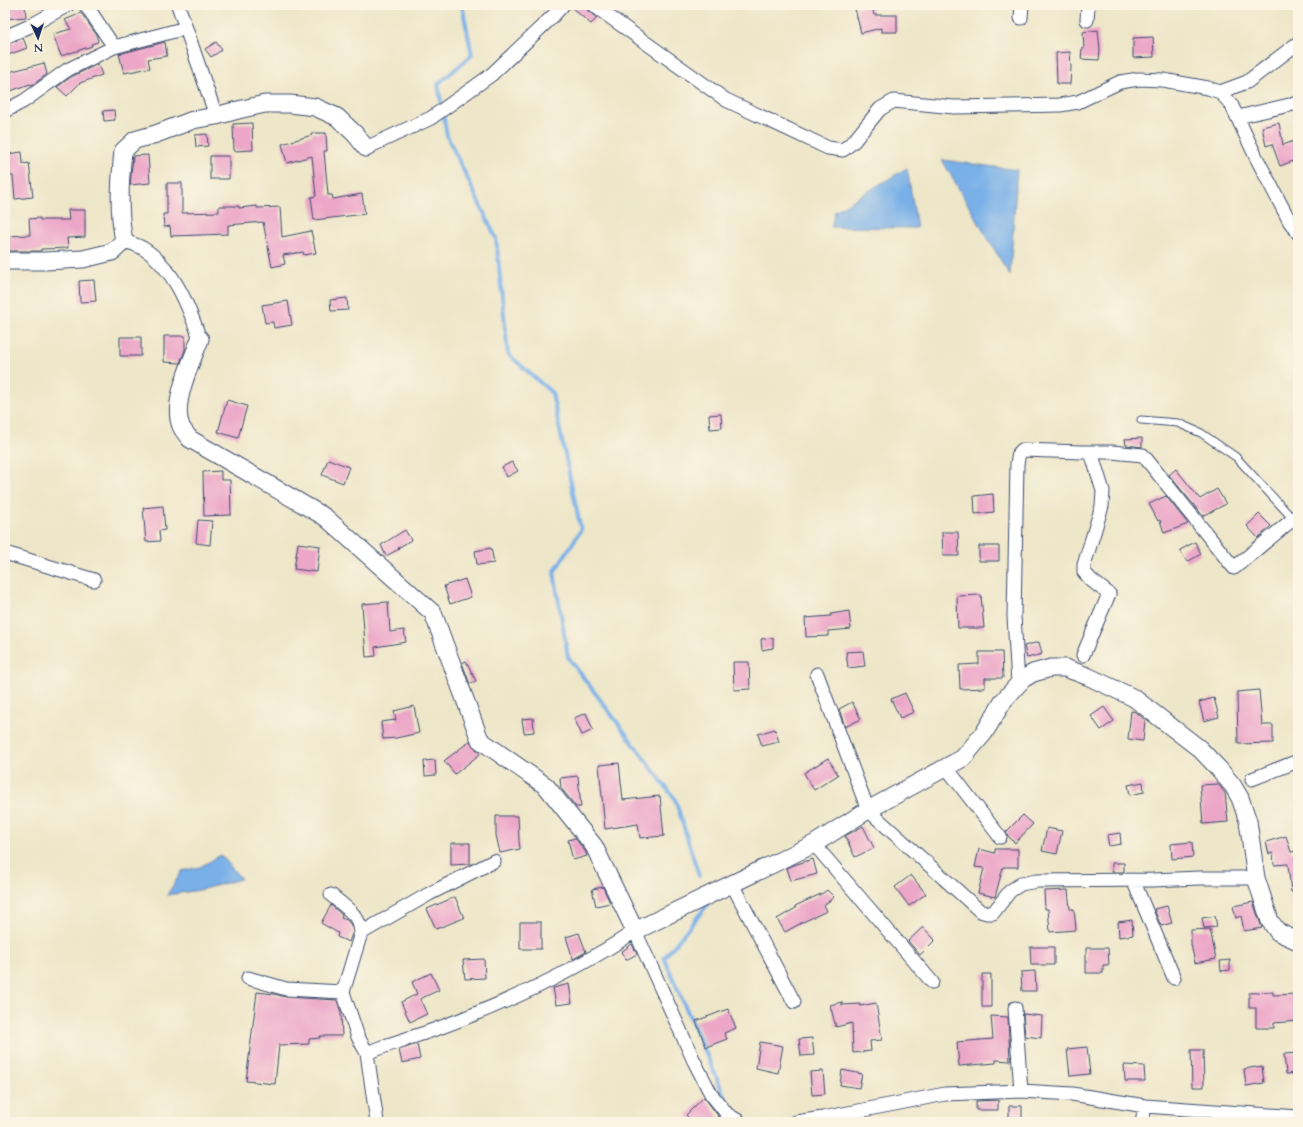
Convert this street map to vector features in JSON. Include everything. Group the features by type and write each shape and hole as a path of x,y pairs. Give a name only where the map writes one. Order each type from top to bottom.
{"street":[{"path":"5,37 28,27 68,5"},
{"path":"84,5 90,11 114,46"},
{"path":"178,5 216,116"},
{"path":"124,241 121,218 120,179 123,151 135,140 193,120 265,104 290,104 315,107 337,117 355,134 366,148 435,115 490,75 563,5"},
{"path":"593,5 726,100 828,148 836,150 842,150 854,141 880,109 894,101 954,107 1060,105 1078,102 1120,82 1139,79 1163,80 1208,88 1220,92 1231,104 1256,157 1290,222 1298,233"},
{"path":"1086,20 1088,5"},
{"path":"5,112 24,101 67,70 114,46 186,28"},
{"path":"1220,92 1246,82 1298,44"},
{"path":"1238,117 1298,103"},
{"path":"5,261 83,259 112,252 124,241"},
{"path":"124,241 143,248 156,258 174,281 188,305 200,339 183,384 177,407 181,426 190,439 325,517 433,612 480,740 546,786 594,846 635,931 694,1061 711,1094 727,1114 740,1122"},
{"path":"1018,684 1014,616 1017,464 1019,453 1022,450 1112,452 1143,455 1234,568 1295,517"},
{"path":"1083,655 1109,594 1091,580 1084,572 1084,565 1102,506 1103,491 1091,452"},
{"path":"5,553 94,580"},
{"path":"367,1053 390,1043 438,1028 488,1008 570,970 607,950 635,931 814,844 868,810 963,758 984,733 1004,700 1018,684 1033,673 1051,668 1065,668 1087,676 1134,698 1200,749 1219,768 1240,798 1248,821 1256,878 1270,921 1278,932 1298,941"},
{"path":"817,674 868,810 980,911 987,913 993,912 1010,891 1021,884 1037,881 1256,878"},
{"path":"1252,779 1298,761"},
{"path":"946,767 1000,837"},
{"path":"814,844 932,982"},
{"path":"361,933 429,894 494,861"},
{"path":"1133,880 1174,978"},
{"path":"732,884 794,1002"},
{"path":"331,895 353,914 361,925 361,933 343,992 358,1036 367,1053 377,1122"},
{"path":"248,978 286,989 343,992"},
{"path":"1015,1008 1021,1091"},
{"path":"796,1122 945,1094 1021,1091 1072,1094 1145,1106 1298,1117"},
{"path":"1142,1122 1145,1106"}],"lane":[{"path":"1141,420 1178,423 1201,433 1236,458 1295,517"}],"water":[{"path":"942,160 1017,170 1010,276"},
{"path":"907,168 917,228 831,227 835,211"},
{"path":"221,855 241,879 199,890 167,895 182,871 200,867"}],"building":[{"path":"5,5 25,5 26,17 5,19"},
{"path":"571,5 585,5 588,11 597,18 591,24 571,7"},
{"path":"872,5 874,15 897,15 897,32 881,32 881,28 861,33 855,9"},
{"path":"81,13 96,34 98,42 91,44 92,46 61,56 53,34 71,29 65,20"},
{"path":"1098,30 1100,50 1099,60 1081,59 1082,49 1084,49 1083,32"},
{"path":"1153,37 1154,57 1133,58 1133,38"},
{"path":"23,38 27,48 5,56 5,45"},
{"path":"165,42 167,56 148,59 150,68 124,73 119,54"},
{"path":"216,42 222,50 211,57 205,49"},
{"path":"1070,52 1070,84 1057,84 1056,53"},
{"path":"44,63 47,74 34,84 5,93 5,73"},
{"path":"98,64 102,75 80,83 67,96 57,87 71,77"},
{"path":"114,110 115,120 104,121 103,111"},
{"path":"252,123 253,150 234,151 233,124"},
{"path":"1279,123 1283,145 1294,141 1298,154 1298,159 1280,166 1272,144 1266,146 1262,127"},
{"path":"312,133 326,133 327,151 324,151 328,195 332,195 333,199 362,194 365,214 314,220 311,197 316,196 312,156 287,163 282,144 312,135"},
{"path":"207,134 208,146 196,147 195,135"},
{"path":"22,152 23,164 29,163 33,197 15,199 13,176 9,176 7,154"},
{"path":"148,155 150,183 130,185 133,156"},
{"path":"210,156 229,156 229,179 210,179"},
{"path":"167,183 182,183 182,213 219,212 219,206 239,206 239,208 257,206 257,208 280,207 282,237 311,231 316,253 304,255 303,252 283,255 285,264 272,267 263,222 228,225 228,234 171,236 170,226 164,227 163,214 167,214"},
{"path":"68,210 85,210 85,237 67,238 68,248 41,249 41,251 5,251 5,236 30,235 29,219 40,218 40,220 69,220"},
{"path":"94,280 96,301 80,302 79,281"},
{"path":"347,298 348,310 331,311 330,300"},
{"path":"288,301 292,325 274,328 273,322 265,323 262,305"},
{"path":"164,336 185,336 185,350 180,363 164,362"},
{"path":"120,337 141,337 141,356 120,356"},
{"path":"227,400 247,406 238,438 218,432"},
{"path":"721,414 722,428 710,429 709,415"},
{"path":"1142,438 1142,447 1126,445 1125,439"},
{"path":"328,459 349,467 343,483 322,475"},
{"path":"512,462 518,471 507,477 502,467"},
{"path":"1176,469 1200,499 1217,489 1226,504 1203,516 1169,475"},
{"path":"221,471 221,480 230,480 231,515 204,516 203,472"},
{"path":"993,494 994,512 975,514 974,496"},
{"path":"1166,496 1188,524 1164,533 1160,520 1158,521 1149,504"},
{"path":"163,506 165,530 159,531 160,541 146,542 143,508"},
{"path":"1259,514 1271,526 1258,538 1247,526"},
{"path":"198,520 212,521 210,545 196,543"},
{"path":"405,530 411,540 386,556 381,545"},
{"path":"942,532 958,532 959,556 943,556"},
{"path":"1195,542 1201,554 1187,562 1180,550"},
{"path":"298,543 320,546 317,572 294,569"},
{"path":"979,546 999,546 999,561 979,561"},
{"path":"491,548 494,563 477,565 475,551"},
{"path":"465,579 471,597 450,604 444,586"},
{"path":"981,595 984,628 958,628 957,596"},
{"path":"388,602 390,632 404,630 406,642 375,647 376,656 366,657 362,604"},
{"path":"849,611 851,629 828,631 828,636 806,637 805,618 831,616 831,614"},
{"path":"773,638 773,648 762,650 761,639"},
{"path":"1039,642 1042,654 1027,658 1024,646"},
{"path":"863,651 865,666 848,668 846,652"},
{"path":"979,652 1002,652 1003,678 985,678 985,688 960,689 959,665 979,664"},
{"path":"466,661 476,681 470,684 462,663"},
{"path":"733,662 749,662 750,689 734,690"},
{"path":"1259,690 1262,725 1273,725 1273,743 1238,744 1237,692"},
{"path":"905,693 914,712 900,718 891,699"},
{"path":"1214,698 1219,717 1204,721 1199,702"},
{"path":"852,702 861,719 845,727 839,709"},
{"path":"414,706 419,733 383,739 381,722 396,720 394,711"},
{"path":"1104,707 1114,721 1101,730 1091,716"},
{"path":"1131,711 1136,712 1145,720 1143,741 1128,739"},
{"path":"586,713 593,730 582,735 574,718"},
{"path":"533,718 534,732 524,733 522,719"},
{"path":"775,729 779,742 762,746 758,734"},
{"path":"470,741 480,754 455,774 444,761"},
{"path":"828,758 838,775 814,790 804,773"},
{"path":"435,760 436,775 425,776 424,761"},
{"path":"619,763 623,800 660,796 664,836 640,838 638,824 605,829 599,765"},
{"path":"578,776 581,807 576,807 561,788 560,778"},
{"path":"1143,782 1144,792 1130,795 1128,785"},
{"path":"1218,784 1225,793 1228,822 1203,824 1200,785"},
{"path":"1023,815 1033,824 1015,843 1006,832"},
{"path":"496,816 518,816 520,849 500,853 496,835"},
{"path":"863,826 874,848 855,857 845,836"},
{"path":"1047,828 1062,831 1057,854 1042,851"},
{"path":"1120,833 1121,844 1109,846 1107,835"},
{"path":"1286,836 1291,852 1298,851 1298,891 1291,892 1288,864 1274,865 1273,853 1269,854 1266,842"},
{"path":"575,838 587,856 573,860 568,840"},
{"path":"1192,842 1193,857 1172,859 1171,844"},
{"path":"451,843 470,843 470,864 451,865"},
{"path":"979,849 995,853 995,849 1018,849 1018,867 1003,867 995,897 978,893 984,868 975,867"},
{"path":"813,859 817,874 791,881 787,868"},
{"path":"1112,863 1124,863 1124,872 1112,872"},
{"path":"911,875 926,894 909,906 895,887"},
{"path":"603,887 610,903 596,906 592,889"},
{"path":"827,890 834,897 824,905 827,911 785,932 777,919 796,908 795,906"},
{"path":"1068,890 1070,909 1074,909 1076,930 1050,932 1048,909 1045,909 1044,891"},
{"path":"455,897 464,918 436,929 427,909"},
{"path":"1253,902 1262,928 1244,931 1241,916 1236,918 1233,906"},
{"path":"331,905 342,915 341,918 347,920 351,925 353,931 349,942 337,937 338,933 321,923"},
{"path":"1167,906 1172,923 1161,926 1154,909"},
{"path":"1215,916 1217,927 1204,928 1202,918"},
{"path":"1132,920 1133,935 1119,937 1118,922"},
{"path":"520,922 541,922 541,949 520,949"},
{"path":"923,927 935,940 920,955 908,941"},
{"path":"1210,929 1216,959 1195,963 1191,944 1191,930"},
{"path":"579,933 586,952 573,959 566,937"},
{"path":"632,944 637,954 626,960 621,952"},
{"path":"1030,947 1054,947 1054,965 1031,965"},
{"path":"1086,948 1108,948 1109,965 1103,965 1103,973 1086,973"},
{"path":"484,959 485,978 465,979 463,960"},
{"path":"1230,960 1230,970 1221,971 1220,961"},
{"path":"1035,971 1036,991 1022,991 1021,972"},
{"path":"431,973 439,990 420,999 427,1014 410,1022 401,1002 417,994 412,982"},
{"path":"982,974 991,974 991,1007 982,1007"},
{"path":"569,984 572,1003 556,1005 553,988"},
{"path":"257,992 286,997 337,1000 341,1013 342,1036 320,1036 320,1038 309,1039 309,1044 279,1045 275,1084 246,1081"},
{"path":"1273,992 1273,995 1298,994 1298,1021 1274,1023 1274,1028 1256,1028 1256,1008 1249,1008 1249,993"},
{"path":"842,1002 842,1005 860,1004 860,1006 876,1003 882,1040 870,1041 871,1051 853,1053 852,1023 836,1027 830,1005"},
{"path":"728,1009 736,1028 724,1033 727,1039 706,1047 696,1021"},
{"path":"1023,1014 1042,1016 1041,1038 1025,1036"},
{"path":"991,1016 1008,1017 1010,1061 996,1060 996,1063 959,1066 957,1042 993,1039"},
{"path":"812,1038 814,1055 801,1056 799,1039"},
{"path":"760,1042 783,1046 778,1073 756,1068"},
{"path":"417,1044 420,1059 402,1063 399,1050"},
{"path":"1087,1047 1090,1074 1070,1076 1067,1049"},
{"path":"1191,1050 1203,1050 1204,1087 1192,1087"},
{"path":"1298,1053 1298,1073 1286,1074 1284,1054"},
{"path":"1124,1065 1144,1066 1145,1081 1125,1081"},
{"path":"1262,1066 1264,1083 1246,1086 1244,1069"},
{"path":"842,1070 862,1074 859,1088 840,1085"},
{"path":"823,1071 825,1094 812,1095 810,1072"},
{"path":"704,1097 719,1117 714,1122 693,1122 686,1115"},
{"path":"998,1100 998,1110 976,1110 976,1101"},
{"path":"1009,1106 1022,1106 1022,1119 1009,1119"},
{"path":"1193,1118 1204,1118 1204,1122 1194,1122"}],"waterway":[{"path":"462,5 472,55 438,84 447,136 496,238 508,354 552,393 581,530 554,572 568,657 675,799 699,876"},
{"path":"708,904 664,958 728,1104"}]}
